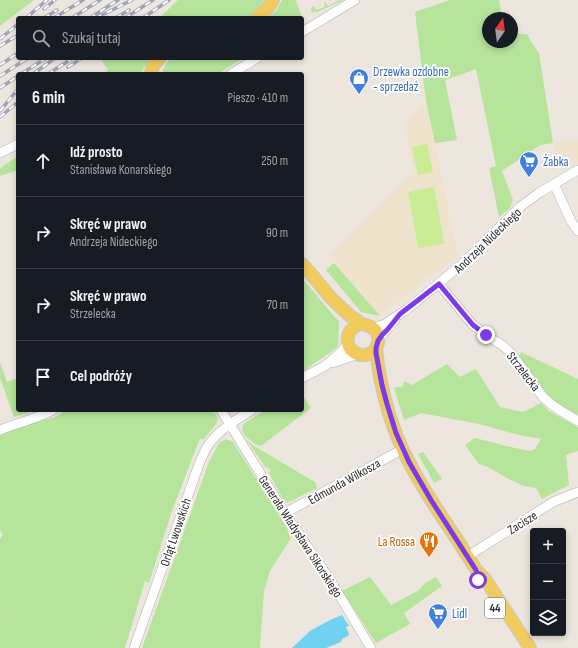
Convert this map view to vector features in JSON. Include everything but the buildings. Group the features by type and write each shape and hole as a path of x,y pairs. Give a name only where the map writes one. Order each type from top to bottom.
{"main road":[{"path":"259,16 268,8 273,0"},
{"name":"44","path":"304,266 333,299 349,314 376,332 378,336 377,345 382,385 391,418 403,449 416,476 476,570 485,579 530,648"},
{"name":"44","path":"333,299 344,318 352,350 362,355 372,365 382,385"},
{"path":"349,337 353,328 357,325 367,326"},
{"path":"362,355 373,351 377,345"},
{"name":"44","path":"476,570 478,580 521,648"}],"street":[{"path":"304,31 355,0"},
{"path":"234,72 254,60"},
{"path":"2,153 16,145"},
{"name":"Andrzeja Nideckiego","path":"367,326 385,324 400,314 439,284 470,257 520,207 539,193 578,170"},
{"path":"554,184 571,221 578,232"},
{"name":"Strzelecka","path":"439,284 473,325 510,353 543,397 561,411 578,421"},
{"name":"Andrzeja Nideckiego","path":"377,345 382,335 400,314"},
{"path":"325,366 340,353 349,337"},
{"path":"304,377 325,366 362,355"},
{"path":"0,430 49,412"},
{"path":"222,412 229,424"},
{"name":"Orląt Lwowskich","path":"134,648 204,452 209,443 222,429 249,412"},
{"name":"Generała Władysława Sikorskiego","path":"229,424 285,513 329,578 371,648"},
{"name":"Edmunda Wilkosza","path":"285,513 403,449"},
{"name":"Zacisze","path":"468,556 553,502 578,492"}],"shaded area":[{"path":"426,101 458,255 380,316 329,257 414,171 404,125"},
{"path":"577,140 578,162 563,170 555,152 553,143"}],"green space":[{"path":"0,0 34,0 0,26"},
{"path":"178,0 264,0 256,12 250,16 161,16"},
{"path":"282,0 296,0 301,16 270,16 276,11"},
{"path":"339,0 344,0 317,12 312,12 311,10 314,6 316,10 325,7 324,2 328,6"},
{"path":"450,0 499,0 501,12 482,12 482,48 518,48 518,34 527,34 539,53 553,143 540,145 502,171 513,200 510,208 499,217 489,168 496,166 476,69 445,80 457,140 435,143 426,101 415,12"},
{"path":"101,60 150,60 141,72 106,72 108,70"},
{"path":"169,60 241,60 220,72 162,72 165,65"},
{"path":"427,144 433,172 418,175 412,147"},
{"path":"16,157 16,171 0,176 0,169"},
{"path":"434,187 444,244 418,248 408,192"},
{"path":"334,263 380,316 361,312 326,270"},
{"path":"304,280 339,322 338,346 304,371"},
{"path":"521,352 578,379 578,417 548,397 519,361"},
{"path":"0,362 7,382 16,379 16,412 30,412 14,417 0,378"},
{"path":"447,364 460,377 476,369 500,407 523,412 541,403 549,411 578,427 578,451 566,455 569,485 542,499 536,488 524,486 486,466 479,464 465,445 475,438 530,451 535,449 541,439 519,435 479,424 421,413 404,420 394,388 403,386 404,381 412,385"},
{"path":"304,397 311,408 261,446 255,444 244,435 242,430 243,425 262,412 304,412"},
{"path":"62,412 214,412 218,418 217,423 203,440 200,438 172,511 149,583 145,581 125,648 0,648 0,539 3,535 0,530 0,434 20,426 56,417"},
{"path":"226,439 233,442 287,528 291,538 270,571 264,591 260,648 142,648 209,462 219,443"},
{"path":"246,439 254,446 315,482 317,488 291,501 284,501 269,473 271,471 268,467 266,468"},
{"path":"423,452 442,479 434,483 418,454"},
{"path":"370,577 391,605 419,590 425,583 436,577 442,586 404,613 410,624 376,643 342,591"}],"water":[{"path":"342,615 349,626 346,627 349,634 342,639 341,642 326,648 292,648 310,631"}],"railway":[{"path":"28,16 47,0"},
{"path":"44,9 55,0"},
{"path":"57,16 83,0"},
{"path":"75,16 100,0"},
{"path":"93,16 118,0"},
{"path":"100,16 132,0"},
{"path":"128,16 153,0"},
{"path":"146,16 169,0"},
{"path":"47,16 57,10"},
{"path":"119,16 129,10"},
{"path":"0,39 16,26"},
{"path":"0,46 16,36"},
{"path":"0,65 16,54"},
{"path":"0,76 25,60"},
{"path":"24,72 43,60"},
{"path":"36,72 52,60"},
{"path":"51,72 70,60"},
{"path":"68,67 79,60"},
{"path":"0,88 16,77"},
{"path":"0,111 16,91"},
{"path":"0,117 16,104"}],"place":[{"name":"Drzewka ozdobne - sprzedaż","path":"359,95"},
{"name":"Żabka","path":"529,178"},
{"name":"La Rossa","path":"429,558"},
{"name":"Lidl","path":"438,630"}],"route":[{"path":"478,580 476,570 468,556 416,476 403,449 396,433 387,404 382,385 376,348 382,335 400,314 439,284 473,325 486,335"}]}
